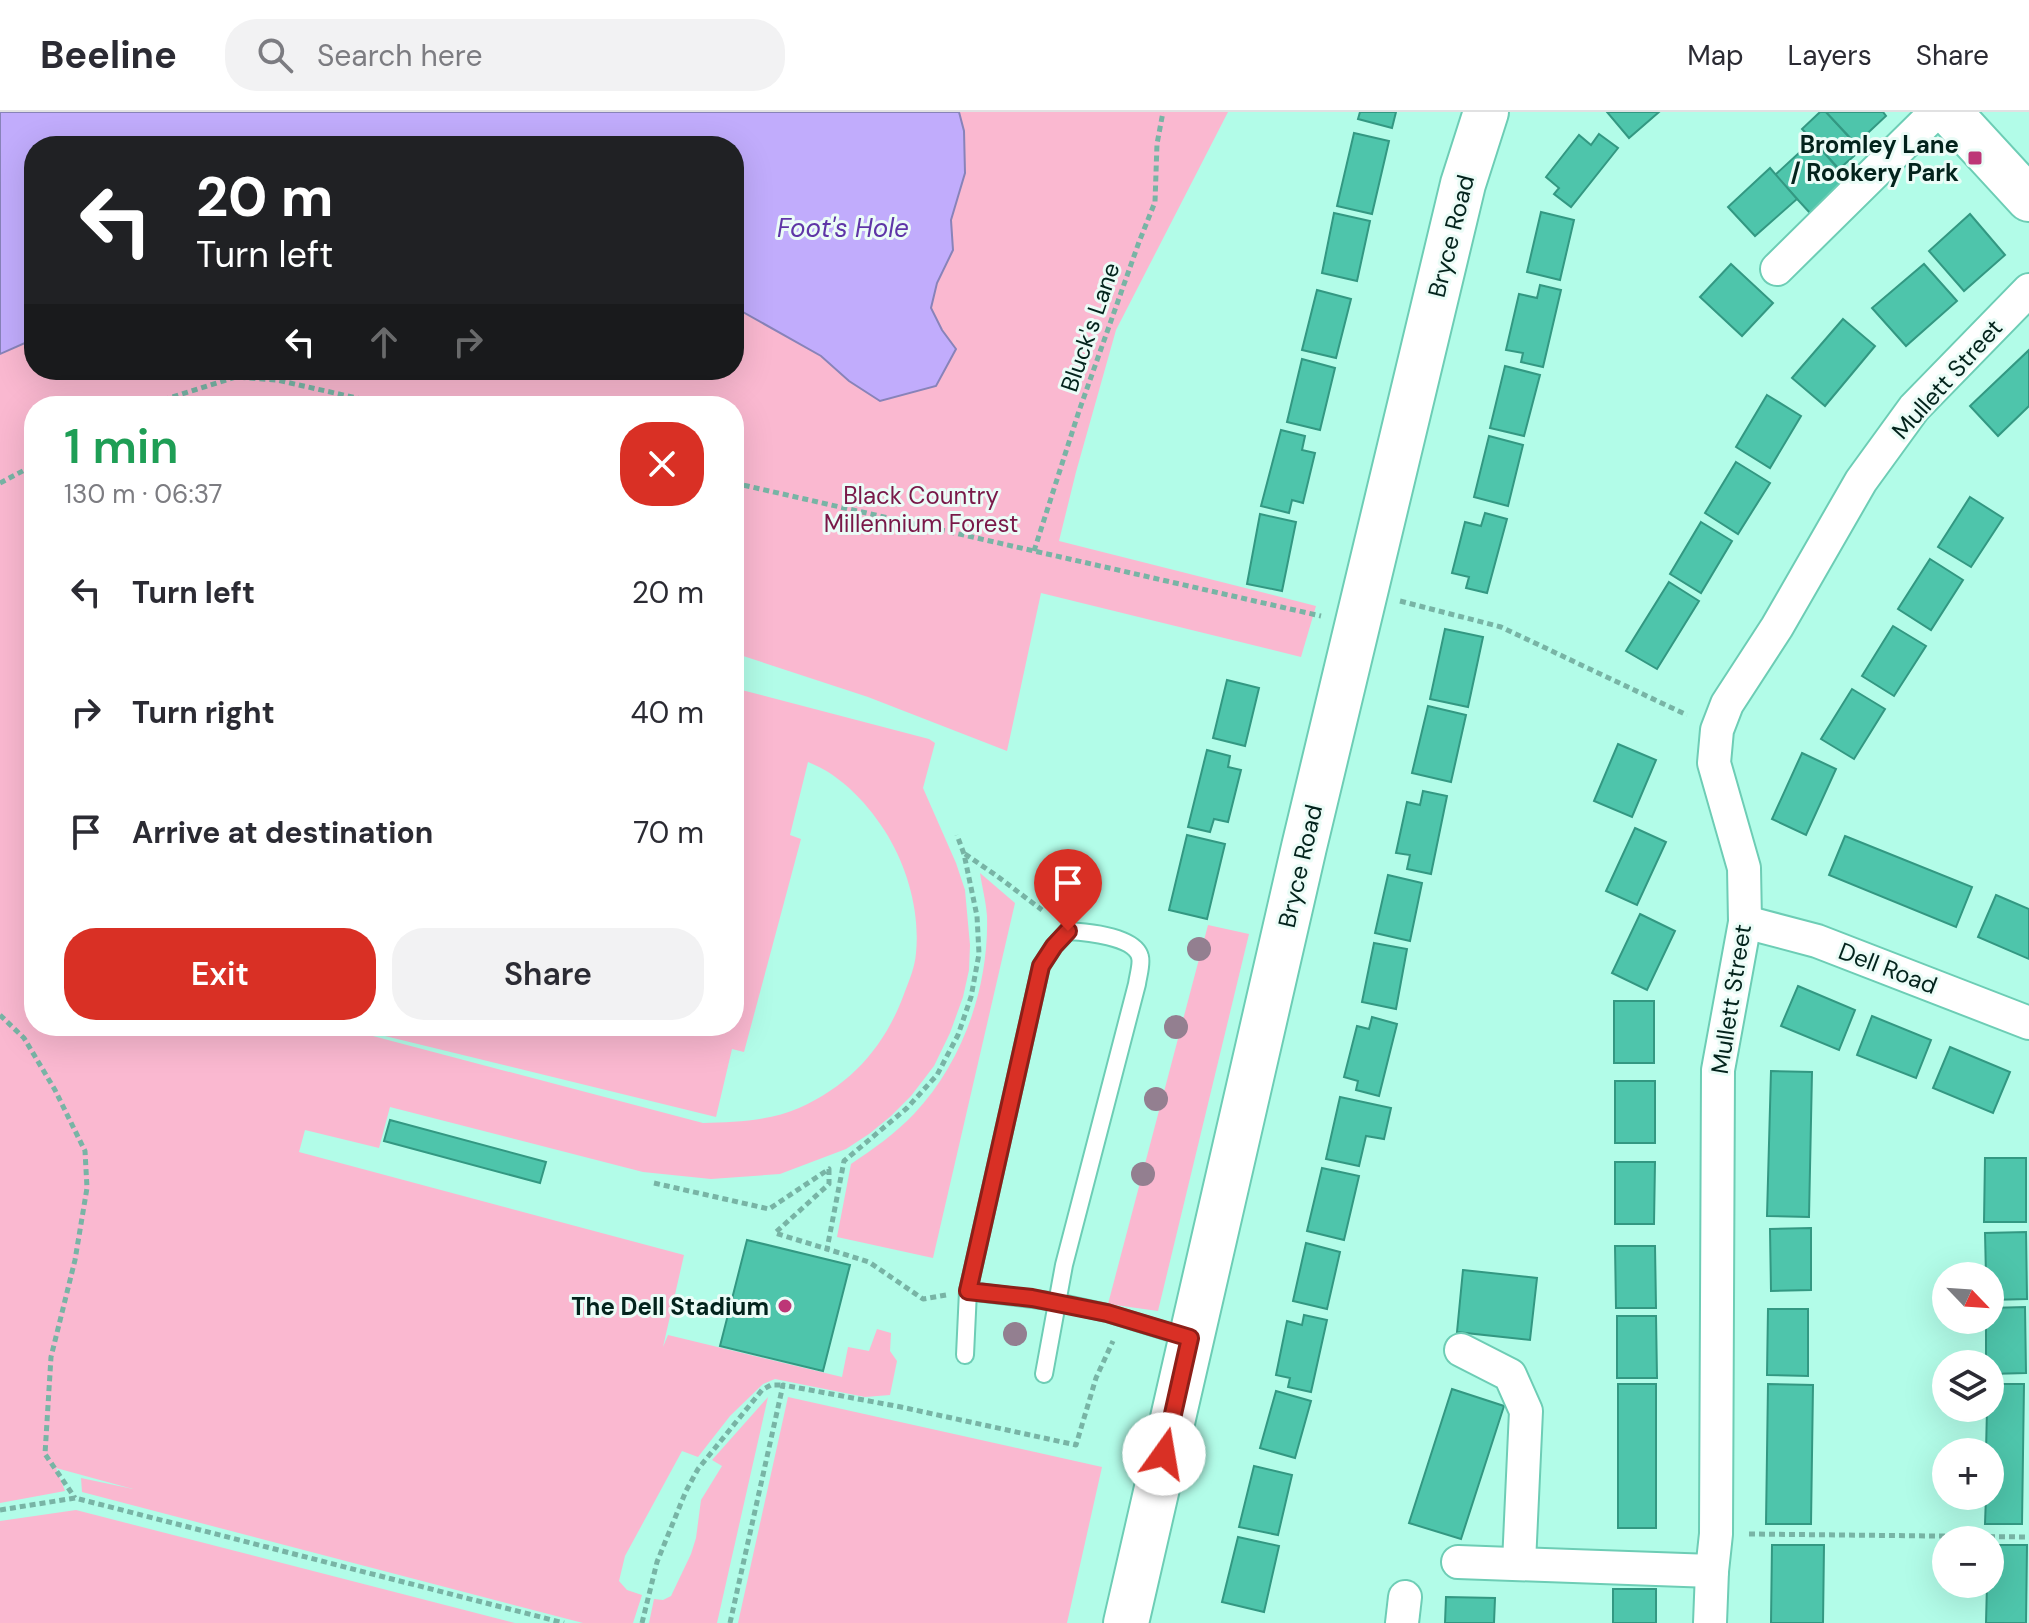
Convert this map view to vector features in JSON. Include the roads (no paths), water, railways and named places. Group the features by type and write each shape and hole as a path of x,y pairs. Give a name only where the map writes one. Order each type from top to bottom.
{"street":[{"name":"Bryce Road","path":"1126,1623 1304,847 1463,184 1486,112"},
{"path":"1777,269 1936,112"},
{"path":"1949,112 2029,199"},
{"name":"Mullett Street","path":"1710,1623 1716,1534 1718,1070 1745,922 1744,868 1714,763 1717,730 1727,704 1777,627 1861,481 1914,408 2029,290"},
{"name":"Dell Road","path":"1745,922 1817,941 2029,1023"},
{"path":"1461,1350 1510,1375 1526,1411 1519,1563"},
{"path":"1458,1562 1712,1571"}],"lane":[{"path":"965,1355 968,1291 1041,966 1068,931 1097,933 1134,946 1140,957 1137,984 1064,1265 1044,1374"},
{"path":"968,1291 1057,1302 1190,1338"}],"water":[{"name":"Foot's Hole","path":"0,112 959,112 964,131 965,173 951,220 953,250 937,283 931,308 956,349 936,386 880,401 849,381 821,356 744,313 744,136 24,136 24,343 0,354"}],"place":[{"name":"Bromley Lane / Rookery Park","path":"1975,158"},
{"name":"The Dell Stadium","path":"785,1306"}],"park label":[{"name":"Black Country Millennium Forest","path":"921,509"}]}
